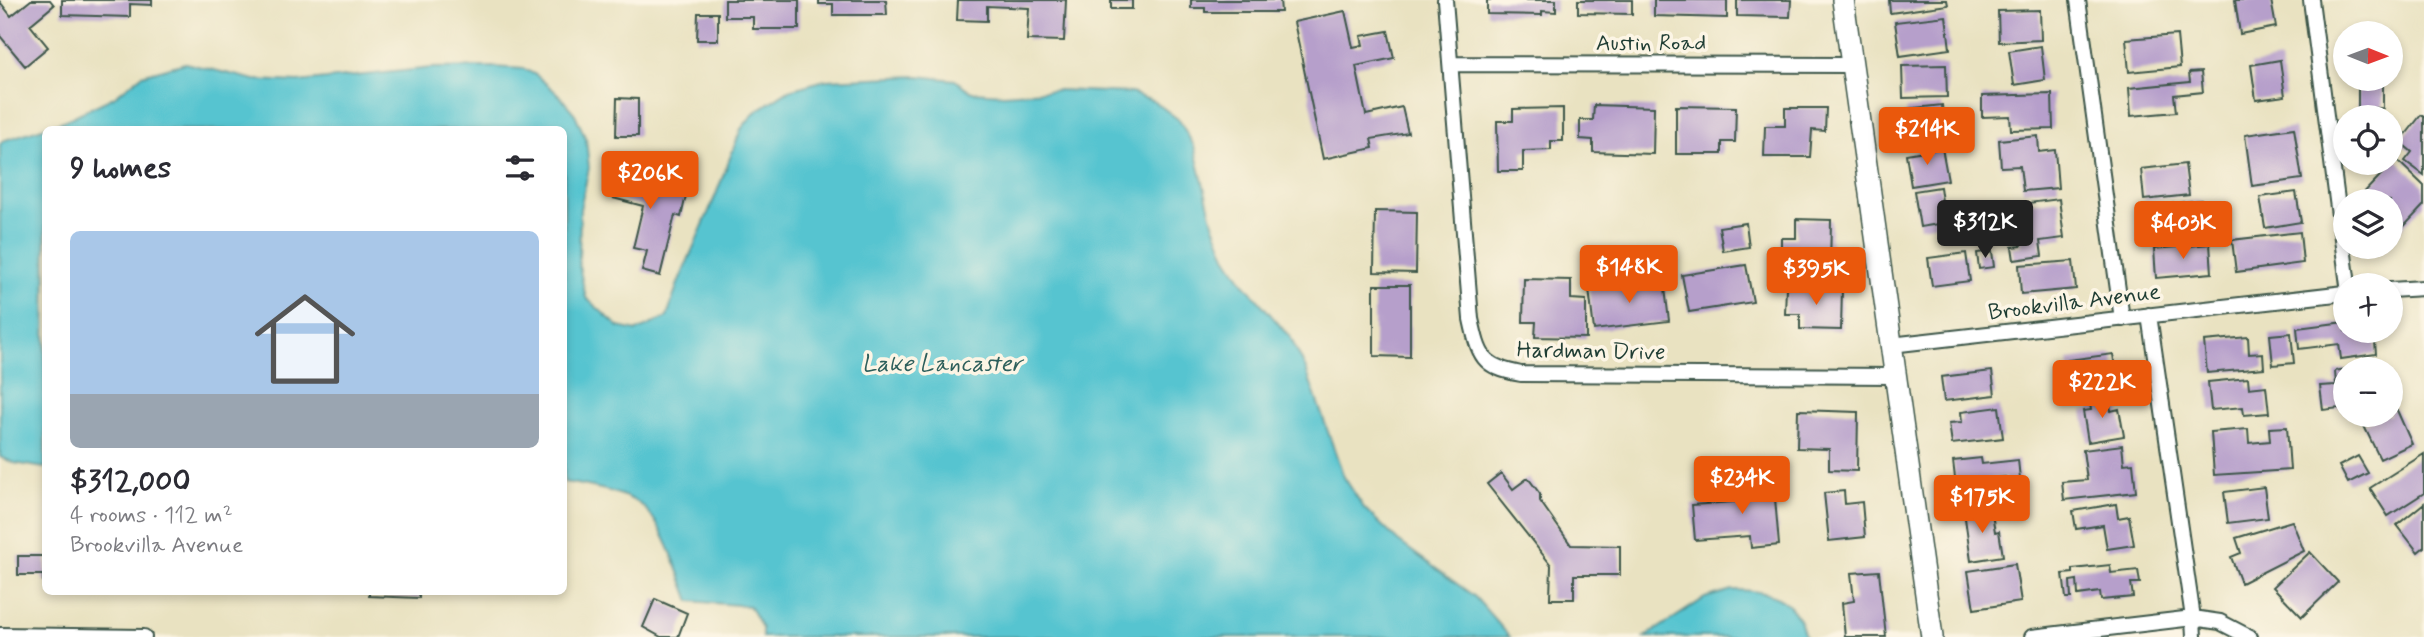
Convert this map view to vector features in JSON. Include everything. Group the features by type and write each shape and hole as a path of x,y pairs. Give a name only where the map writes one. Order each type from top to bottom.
{"street":[{"name":"Hardman Drive","path":"1445,0 1471,319 1476,343 1487,362 1500,370 1521,374 1895,376"},
{"path":"1843,0 1932,637"},
{"path":"2078,0 2122,319"},
{"path":"2311,0 2346,273"},
{"name":"Austin Road","path":"1451,64 1850,65"},
{"path":"2403,289 2424,288"},
{"name":"Brookvilla Avenue","path":"1891,345 2333,294"},
{"path":"2148,315 2194,637"},
{"path":"2032,637 2193,618 2220,622 2249,637"},
{"path":"0,635 144,637"}],"water":[{"name":"Lake Lancaster","path":"185,63 255,80 298,82 432,68 524,69 536,75 558,94 575,114 586,139 589,168 580,209 579,266 586,298 619,327 637,331 667,317 741,129 755,112 789,90 825,80 918,76 955,80 972,92 1003,94 1058,90 1131,93 1155,102 1179,120 1194,146 1213,223 1226,256 1245,285 1290,337 1305,367 1344,477 1364,508 1398,541 1475,597 1510,637 762,637 762,628 749,606 690,601 669,547 646,509 620,494 567,483 567,126 48,126 114,97 142,75"},
{"name":"Lake Lancaster","path":"42,128 42,468 14,463 0,457 2,141"},
{"path":"1732,590 1758,592 1779,598 1795,613 1805,637 1645,637 1705,598"}],"building":[{"path":"31,0 50,0 54,5 30,25 48,47 25,66 0,36 0,2 11,16"},
{"path":"62,0 152,0 152,5 130,4 130,17 62,15"},
{"path":"725,0 799,0 799,29 753,29 753,17 725,17"},
{"path":"819,0 886,0 887,15 833,15 833,4 819,4"},
{"path":"958,0 1066,0 1064,41 1027,40 1029,8 987,6 987,21 957,20"},
{"path":"1111,0 1132,0 1132,9 1111,9"},
{"path":"1191,0 1280,0 1281,12 1205,12 1205,8 1191,8"},
{"path":"1487,0 1556,0 1556,12 1542,11 1542,15 1487,14"},
{"path":"1578,0 1632,0 1632,14 1578,13"},
{"path":"1654,0 1727,0 1727,18 1654,16"},
{"path":"1737,0 1791,0 1790,17 1737,16"},
{"path":"1889,0 1947,0 1948,5 1890,13"},
{"path":"2235,0 2271,0 2276,27 2240,34"},
{"path":"2040,10 2041,40 1999,42 1998,11"},
{"path":"1345,11 1353,47 1363,45 1361,36 1388,31 1394,58 1356,66 1366,115 1402,107 1408,133 1371,139 1373,148 1323,159 1294,22"},
{"path":"698,13 718,13 718,40 697,40"},
{"path":"1946,16 1950,49 1900,56 1895,22"},
{"path":"2177,35 2180,67 2129,72 2126,39"},
{"path":"2041,46 2045,80 2014,85 2009,51"},
{"path":"2280,60 2285,96 2256,100 2251,65"},
{"path":"1946,65 1947,97 1903,98 1902,66"},
{"path":"2201,72 2203,92 2174,95 2176,112 2131,116 2129,88 2190,82 2189,73"},
{"path":"2358,91 2383,91 2383,105 2358,105"},
{"path":"2052,94 2053,129 2011,130 2010,116 1982,117 1982,96"},
{"path":"617,98 638,99 638,136 616,136"},
{"path":"1594,105 1654,107 1653,154 1593,152 1593,140 1580,139 1580,120 1593,120"},
{"path":"1942,105 1945,135 1910,140 1906,109"},
{"path":"1676,106 1736,107 1735,142 1722,142 1722,154 1676,154"},
{"path":"1563,108 1563,141 1551,141 1551,150 1523,151 1523,171 1498,171 1497,121 1513,121 1513,109"},
{"path":"1785,108 1826,108 1825,131 1812,130 1810,157 1764,157 1765,126 1785,126"},
{"path":"2421,115 2424,117 2424,175 2405,161 2412,152 2403,144 2403,138"},
{"path":"2294,128 2302,179 2252,186 2245,135"},
{"path":"2038,136 2039,152 2055,150 2058,188 2023,191 2020,166 2001,167 1999,140"},
{"path":"1942,148 1948,180 1911,186 1906,154"},
{"path":"622,160 656,168 653,182 687,191 681,217 675,215 660,276 642,271 647,251 633,248 643,206 613,198"},
{"path":"2185,164 2189,195 2144,200 2141,169"},
{"path":"2403,166 2424,186 2424,205 2403,228 2403,189 2368,189 2381,175 2403,175"},
{"path":"1940,187 1945,223 1920,227 1914,191"},
{"path":"2296,192 2301,222 2265,228 2260,197"},
{"path":"2059,199 2064,238 2040,241 2042,256 2014,260 2012,247 2021,246 2019,230 2031,228 2028,203"},
{"path":"2201,200 2205,232 2152,239 2148,207"},
{"path":"1375,211 1417,212 1416,273 1374,272"},
{"path":"1796,219 1831,220 1830,269 1781,268 1781,238 1796,238"},
{"path":"1746,223 1749,247 1723,251 1719,227"},
{"path":"2300,232 2303,263 2236,272 2232,240"},
{"path":"2210,244 2212,273 2156,278 2154,249"},
{"path":"1992,251 1994,267 1979,269 1977,253"},
{"path":"1966,253 1970,281 1932,286 1928,258"},
{"path":"2073,261 2076,289 2021,294 2019,265"},
{"path":"1746,265 1753,302 1689,312 1682,275"},
{"path":"1524,279 1571,280 1571,299 1586,300 1586,338 1535,337 1536,322 1523,322"},
{"path":"1664,280 1669,321 1594,330 1589,289"},
{"path":"1374,285 1410,285 1410,357 1374,356"},
{"path":"1786,287 1842,288 1841,330 1800,329 1800,314 1785,314"},
{"path":"2333,324 2333,343 2375,343 2376,354 2341,357 2339,344 2299,349 2297,328"},
{"path":"2291,333 2294,363 2273,365 2270,335"},
{"path":"2248,337 2249,354 2263,353 2264,368 2207,373 2204,341"},
{"path":"2113,354 2118,386 2072,392 2068,360"},
{"path":"1992,371 1995,395 1944,401 1941,377"},
{"path":"2248,378 2249,388 2266,386 2269,413 2244,415 2243,407 2211,410 2208,382"},
{"path":"2333,385 2333,409 2323,410 2320,386"},
{"path":"2108,395 2111,411 2119,409 2124,436 2088,442 2083,411 2091,410 2089,398"},
{"path":"1999,407 2003,438 1952,444 1949,423 1962,422 1961,412"},
{"path":"1798,410 1858,412 1857,471 1829,470 1829,449 1797,448"},
{"path":"2403,424 2412,444 2380,459 2364,427 2403,427"},
{"path":"2287,427 2290,470 2214,475 2211,432 2248,429 2249,443 2270,441 2269,428"},
{"path":"2122,445 2124,464 2133,463 2136,492 2064,500 2062,482 2087,480 2083,450"},
{"path":"2424,454 2424,493 2388,516 2370,488"},
{"path":"2358,456 2368,473 2348,483 2339,466"},
{"path":"1981,458 1982,464 2018,460 2021,488 2006,490 2005,477 1989,479 1991,491 1957,495 1953,461"},
{"path":"1501,473 1513,489 1528,478 1540,494 1540,501 1571,545 1620,546 1620,575 1574,575 1574,599 1550,599 1551,565 1487,484"},
{"path":"1773,475 1779,545 1751,548 1750,536 1695,540 1692,505 1746,501 1745,478"},
{"path":"2264,487 2268,518 2228,523 2224,492"},
{"path":"1844,491 1845,504 1862,502 1865,537 1829,541 1824,493"},
{"path":"2424,503 2424,547 2418,552 2397,525"},
{"path":"2116,504 2118,518 2129,516 2134,545 2107,549 2103,525 2076,529 2073,511"},
{"path":"1991,507 2003,556 1971,561 1964,511"},
{"path":"2292,521 2304,551 2241,583 2231,557 2241,553 2236,538"},
{"path":"2310,552 2338,582 2302,617 2273,587"},
{"path":"18,556 42,556 42,575 18,575"},
{"path":"2015,564 2021,602 1974,609 1968,571"},
{"path":"2110,565 2111,573 2138,570 2140,583 2131,583 2133,597 2101,600 2100,592 2078,595 2077,580 2070,581 2071,598 2066,598 2063,574 2073,573 2073,569"},
{"path":"1879,571 1886,637 1845,637 1842,603 1854,601 1851,573"},
{"path":"419,595 419,598 369,596"},
{"path":"655,599 687,613 678,637 661,637 643,627"}]}
